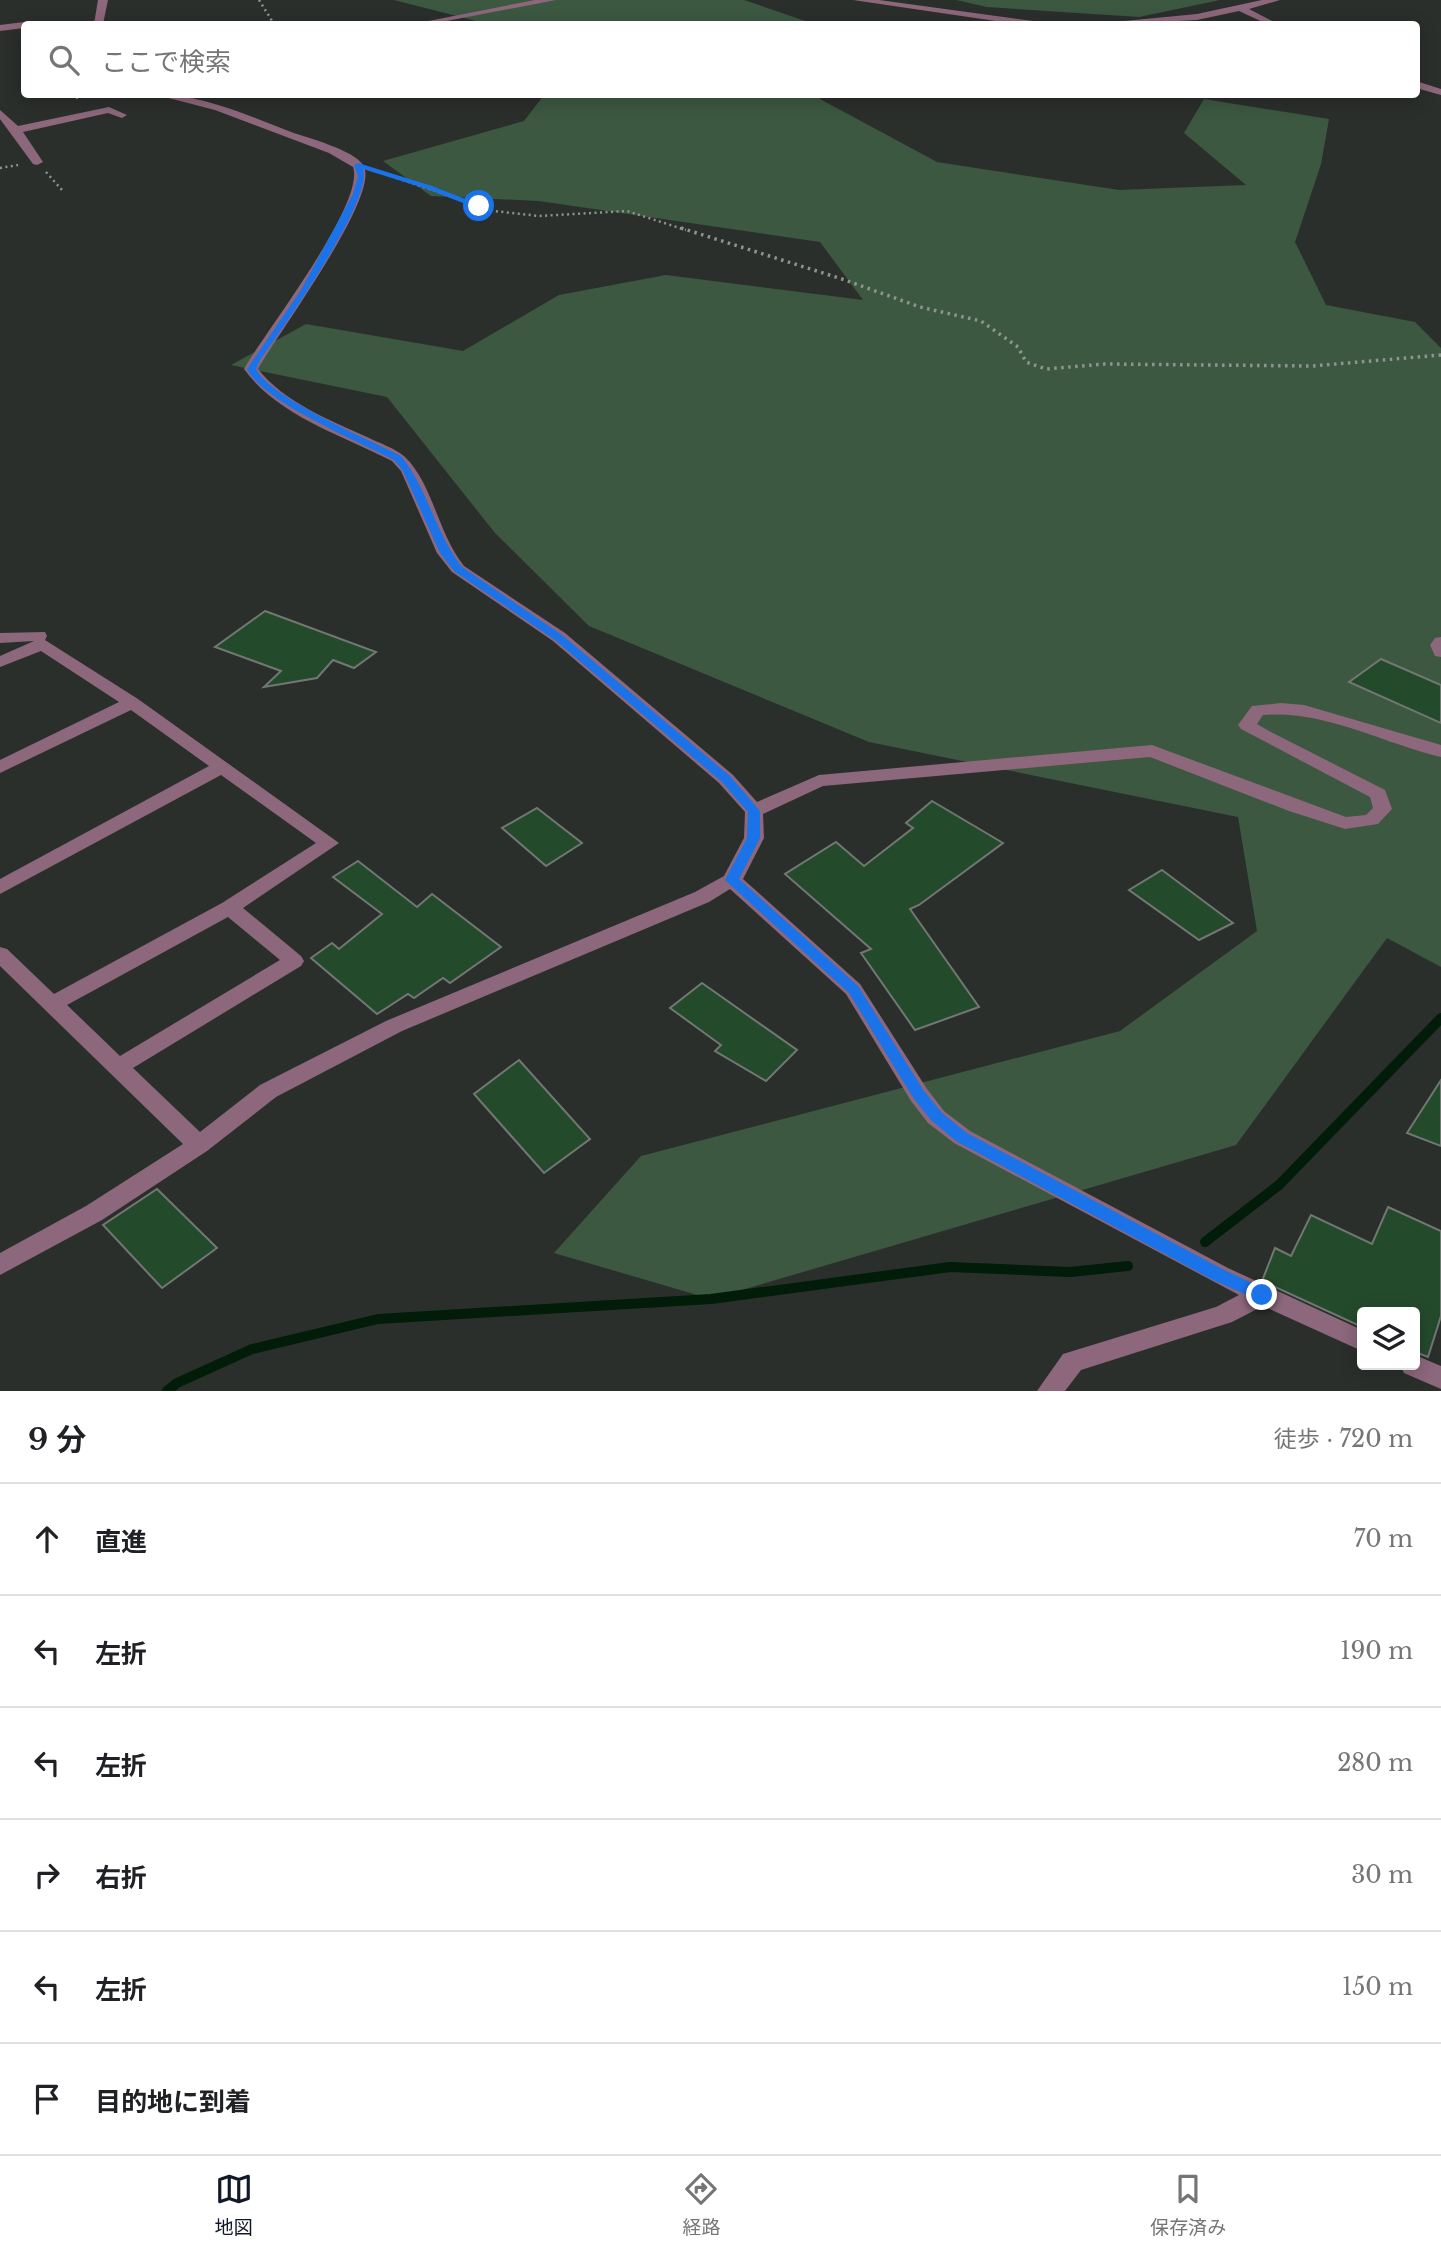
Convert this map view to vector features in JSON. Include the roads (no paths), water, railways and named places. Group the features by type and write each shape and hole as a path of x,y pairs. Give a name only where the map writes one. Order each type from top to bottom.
{"street":[{"path":"99,21 103,0"},
{"path":"435,21 551,0"},
{"path":"858,0 1011,21"},
{"path":"1161,21 1242,9 1275,0"},
{"path":"1242,9 1268,21"},
{"path":"0,27 21,25"},
{"path":"1420,85 1441,92"},
{"path":"0,1265 94,1213 199,1145 268,1091 394,1026 702,897 732,880 754,838 754,811 726,779 559,638 458,569 446,553 408,470 397,458 276,395 257,380 251,369 305,290 357,194 362,176 358,165 333,151 218,108 175,98"},
{"path":"16,130 109,110 121,116"},
{"path":"0,114 16,130 37,162"},
{"path":"0,638 39,636"},
{"path":"1441,642 1438,645 1441,652"},
{"path":"0,662 42,644 131,703 329,843 229,908 52,1004"},
{"path":"0,767 131,703"},
{"path":"754,811 819,781 1152,751 1296,807 1345,823 1371,820 1383,809 1378,794 1349,775 1273,743 1247,725 1258,709 1279,706 1304,710 1441,751"},
{"path":"0,887 222,767"},
{"path":"732,880 853,989 919,1095 936,1116 962,1137 1219,1275 1357,1340"},
{"path":"118,1067 294,961 229,908"},
{"path":"0,954 199,1145"},
{"path":"1050,1391 1072,1362 1223,1315 1262,1295"},
{"path":"1420,1368 1441,1378"}],"waterway":[{"path":"1205,1242 1279,1185 1441,1018"},
{"path":"167,1391 177,1383 252,1349 378,1319 711,1299 950,1267 1070,1272 1128,1266"}]}
